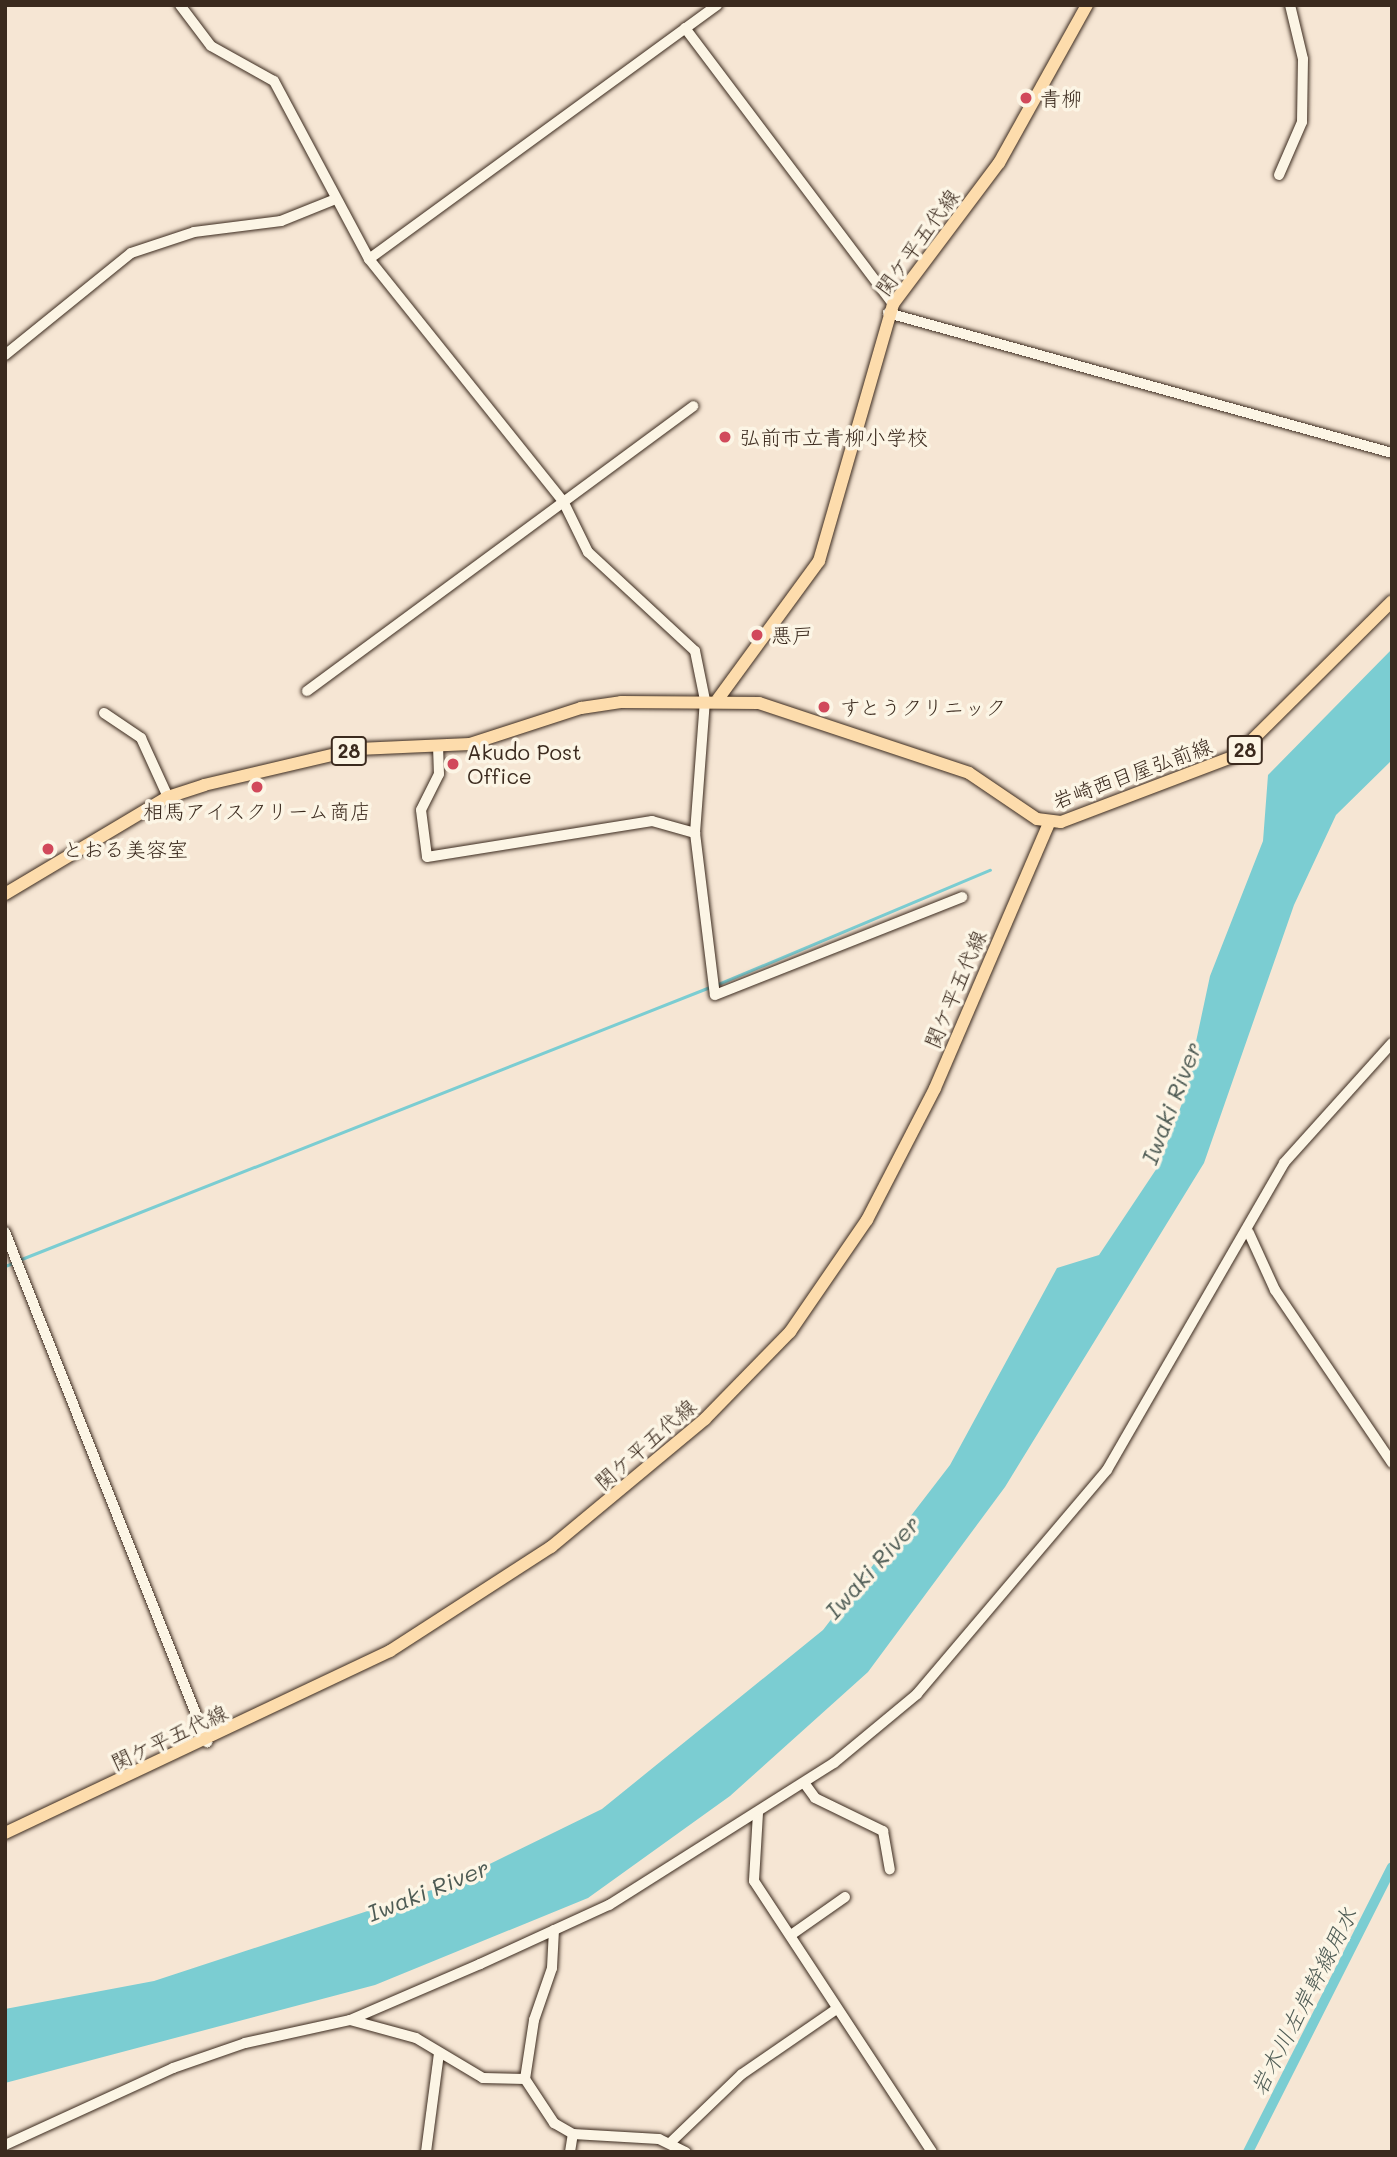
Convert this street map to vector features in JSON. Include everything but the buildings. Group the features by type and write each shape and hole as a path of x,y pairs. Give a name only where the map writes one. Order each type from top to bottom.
{"main road":[{"name":"関ケ平五代線","path":"711,700 819,561 891,309 999,163 1087,5"},
{"name":"岩崎西目屋弘前線","path":"5,894 168,797 358,749 483,742 600,704 711,700 760,703 970,773 1049,823 1118,803 1237,755 1392,601"},
{"name":"関ケ平五代線","path":"5,1833 207,1742 390,1651 551,1547 634,1483 790,1332 867,1220 910,1136 1049,823"}],"street":[{"path":"180,5 211,46 274,81 300,122 333,200 369,259 563,500 588,552 690,642 711,700 695,833 715,995 962,897"},
{"path":"369,259 717,5"},
{"path":"1279,175 1302,122 1303,59 1290,5"},
{"path":"685,29 891,309 1392,453"},
{"path":"5,355 131,254 194,232 281,221 333,200"},
{"path":"307,691 693,406"},
{"path":"104,713 141,738 168,797"},
{"path":"438,746 439,774 421,810 427,857 652,821 695,833"},
{"path":"5,2145 173,2068 245,2043 350,2020 554,1930 608,1905 805,1784 917,1694 1107,1470 1225,1262 1249,1233 1284,1163 1392,1043"},
{"path":"5,1232 207,1742"},
{"path":"1249,1233 1275,1290 1392,1464"},
{"path":"805,1784 815,1798 883,1831 890,1869"},
{"path":"758,1813 754,1881 791,1935 835,2010 932,2152"},
{"path":"791,1935 845,1897"},
{"path":"554,1930 552,1968 534,2020 525,2079 554,2123 573,2134 671,2142 686,2152"},
{"path":"671,2142 742,2074 835,2010"},
{"path":"350,2020 415,2038 483,2078 525,2079"},
{"path":"426,2152 439,2053"},
{"path":"570,2152 573,2134"}],"water":[{"name":"Iwaki River","path":"1392,649 1392,760 1336,815 1294,905 1204,1163 1005,1487 868,1672 730,1796 588,1898 375,1985 5,2083 5,2009 154,1981 447,1885 602,1809 823,1630 950,1465 1057,1268 1099,1255 1159,1165 1184,1098 1210,976 1263,841 1268,775"}],"waterway":[{"path":"716,985 990,870"},
{"path":"19,1260 710,987"},
{"path":"5,1266 13,1263"},
{"name":"岩木川左岸幹線用水","path":"1248,2152 1392,1867"}],"place":[{"name":"青柳","path":"1026,98"},
{"name":"弘前市立青柳小学校","path":"725,437"},
{"name":"悪戸","path":"757,635"},
{"name":"すとうクリニック","path":"824,707"},
{"name":"Akudo Post Office","path":"453,764"},
{"name":"相馬アイスクリーム商店","path":"257,787"},
{"name":"とおる美容室","path":"48,849"}]}
